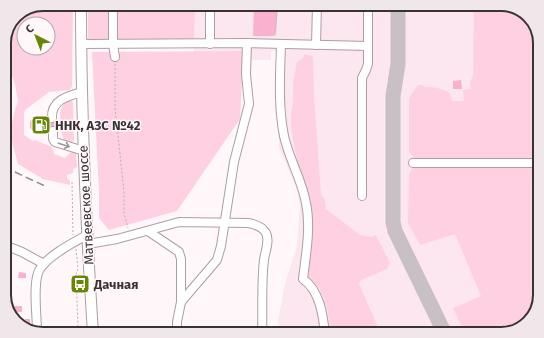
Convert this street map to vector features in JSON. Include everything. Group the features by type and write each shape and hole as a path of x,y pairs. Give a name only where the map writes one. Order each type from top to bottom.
{"main road":[{"name":"Матвеевское шоссе","path":"81,11 87,239 96,327"}],"street":[{"path":"113,11 113,44 115,58"},
{"path":"210,11 210,44"},
{"path":"316,45 317,11"},
{"path":"362,196 362,78 368,64 368,11"},
{"path":"81,44 247,43 368,46"},
{"path":"181,302 217,260 221,246 234,162 249,104 246,74 247,43"},
{"path":"281,45 279,84 284,136 306,202 308,229 303,279 310,284 317,297 323,327"},
{"path":"52,118 53,110 61,98 82,92"},
{"path":"53,131 53,139 55,142 84,151"},
{"path":"412,163 533,163"},
{"path":"37,326 36,284 38,273 44,264 64,247 74,242 87,239 130,236 180,222 248,222 262,228 266,233 268,240 264,261 262,327"},
{"path":"148,231 178,252 182,259 181,302 178,327"},
{"path":"11,247 44,264"}],"path":[{"path":"115,58 115,108 124,192 124,213 130,236"},
{"path":"72,182 72,226 77,252 78,268 76,274 78,327"}],"shaded area":[{"path":"38,11 73,11 72,86 70,90 49,92 25,110 24,113 24,135 33,141 35,140 52,147 54,154 65,158 72,151 76,152 77,167 73,169 73,173 67,175 70,185 43,179 18,164 11,138 11,129 18,102 15,84 11,73 11,41 14,29 16,26 16,56 56,56 56,16 26,16"},
{"path":"88,11 195,11 194,41 88,40"},
{"path":"123,11 501,11 510,12 524,20 532,34 533,41 533,295 532,304 524,318 510,326 501,327 279,327 278,320 285,284 297,246 300,206 296,187 279,148 276,51 271,51 271,60 243,60 242,51 194,52 194,42"},
{"path":"474,11 510,12 524,20 532,34 533,41 533,160 420,160 416,159 409,152 409,99 418,85 447,91 450,93 452,101 464,101 463,90 471,89 470,83 473,75"},
{"path":"242,51 243,60 240,119 177,211 109,230 99,218 92,52"},
{"path":"305,54 313,57 314,95 321,195 325,200 326,209 360,235 371,237 376,235 390,263 387,269 361,280 359,284 378,327 330,327 323,295 314,282 307,277 310,235 291,127 293,84 297,62 303,58"},
{"path":"70,100 73,102 74,141 72,142 65,141 61,131 60,121 60,112 64,104"},
{"path":"533,165 533,295 532,304 529,311 524,318 517,323 510,326 501,327 462,327 453,308 481,296 455,234 420,245 408,223 409,175 414,166"}],"building":[{"path":"254,11 277,11 275,36 253,36"},
{"path":"461,80 462,89 453,89 453,81"},
{"path":"33,118 47,118 49,123 56,122 56,127 51,126 48,131 33,131 30,128 30,122"},
{"path":"19,272 26,273 26,278 18,278"},
{"path":"14,306 22,306 22,312 16,312"},
{"path":"23,320 30,320 30,324 27,323"}],"taxiway":[{"path":"398,11 398,64 393,96 393,222 395,231 442,327"}],"railway":[{"path":"11,170 45,186"}],"place":[{"name":"ННК, АЗС №42","path":"41,125"},
{"name":"Дачная","path":"80,284"}]}
